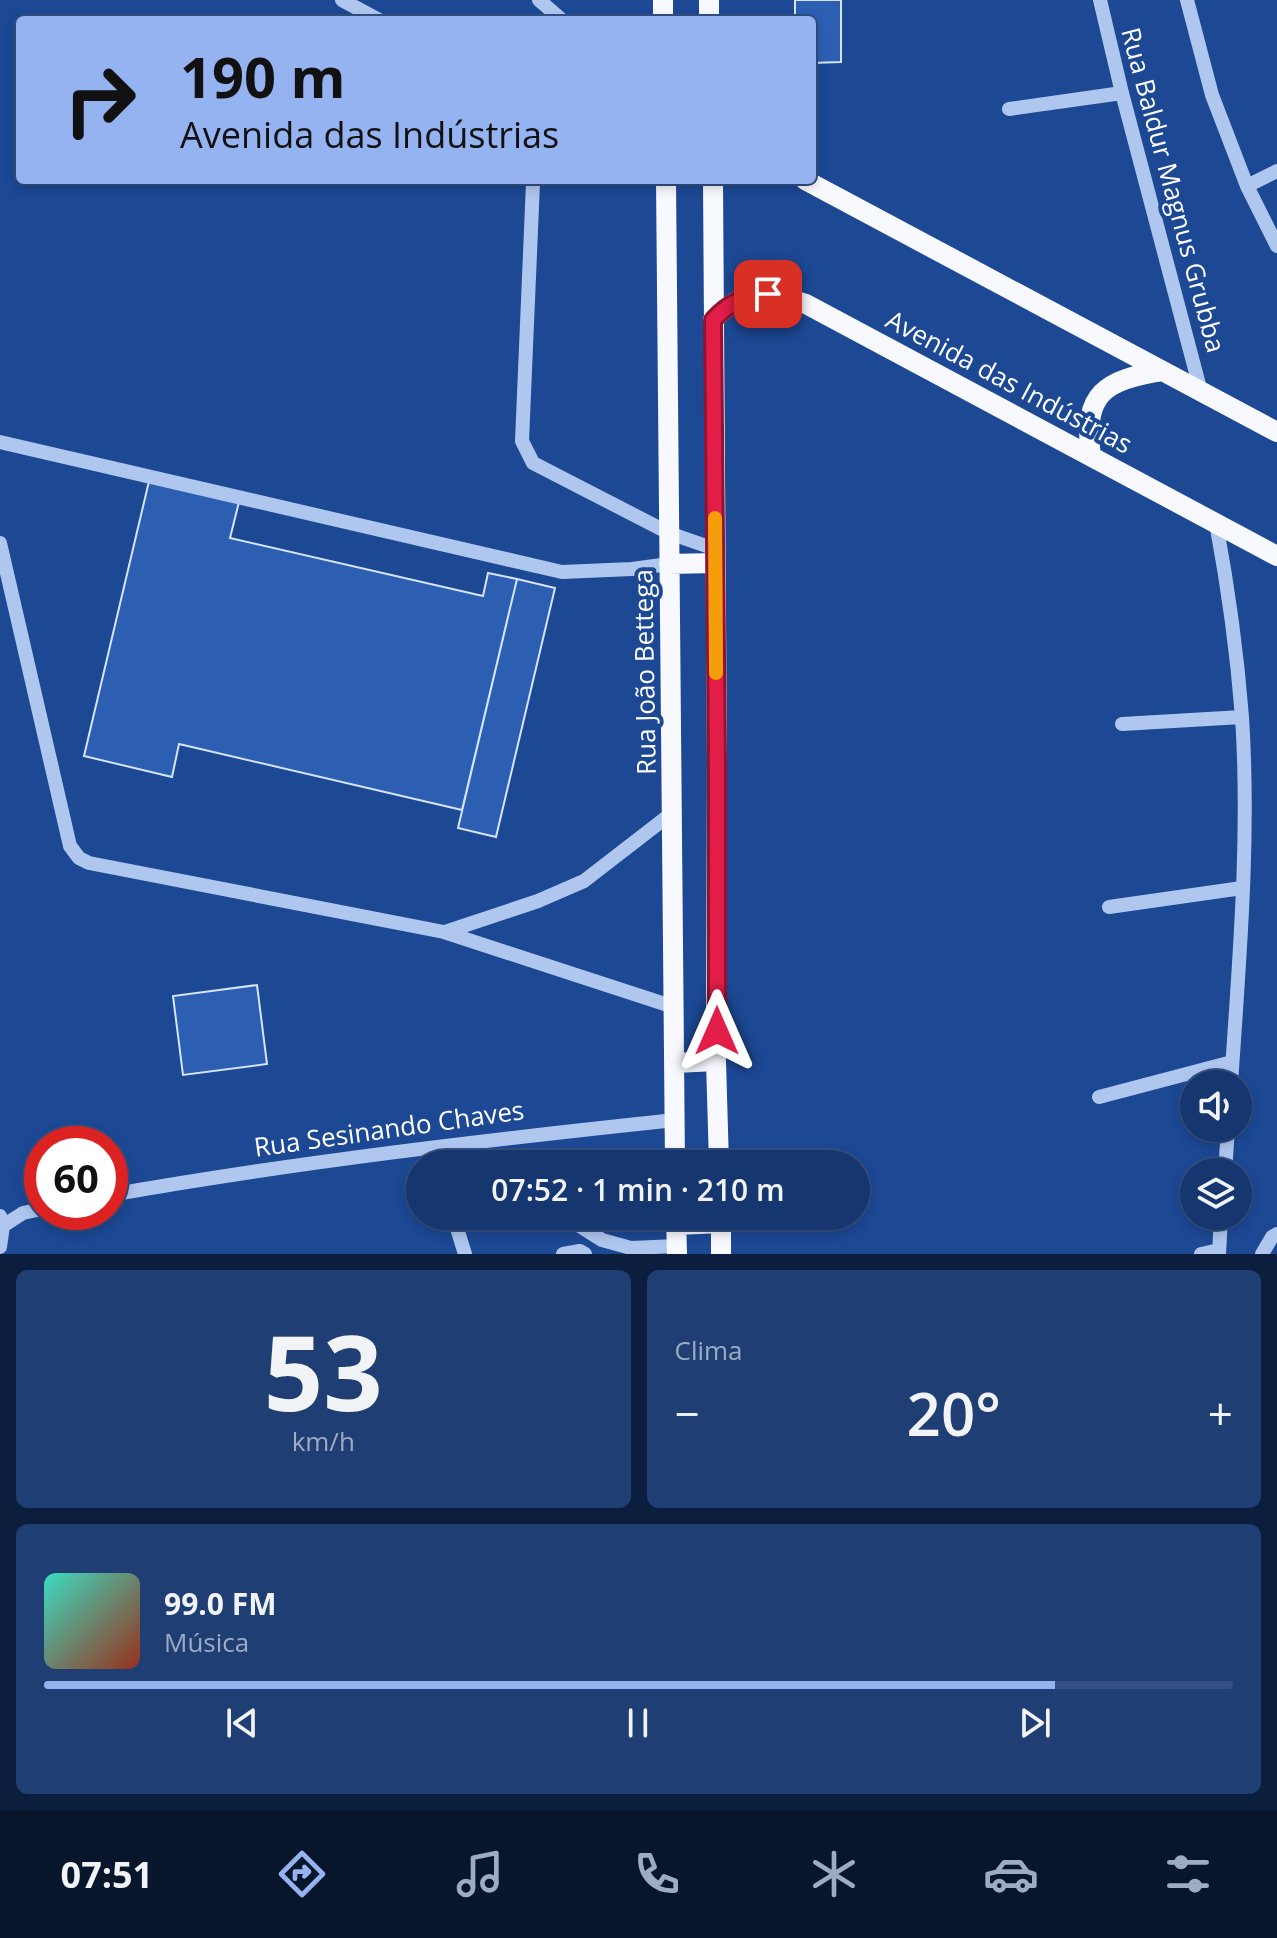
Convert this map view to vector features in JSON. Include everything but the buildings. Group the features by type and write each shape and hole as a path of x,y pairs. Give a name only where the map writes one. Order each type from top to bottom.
{"main road":[{"name":"Rua João Bettega","path":"666,184 675,1150"},
{"path":"713,184 719,1150"},
{"path":"812,184 1277,432"},
{"name":"Avenida das Indústrias","path":"713,320 741,297 752,295 768,294 806,304 1277,556"},
{"path":"1091,456 1089,414 1097,399 1112,385 1130,376 1163,371"},
{"path":"669,564 715,556"},
{"path":"675,1063 716,1061"},
{"path":"676,1230 677,1250"},
{"path":"721,1230 721,1254"}],"street":[{"path":"342,0 372,16"},
{"path":"539,0 557,16"},
{"name":"Rua Baldur Magnus Grubba","path":"1100,0 1201,392"},
{"path":"1187,0 1212,95 1247,186 1277,246"},
{"path":"1009,109 1122,93"},
{"path":"1247,186 1277,171"},
{"path":"533,184 522,441 533,463 715,556"},
{"path":"0,442 562,572 669,564"},
{"path":"1216,523 1242,717 1242,888 1232,1070"},
{"path":"0,543 70,846 79,858 89,863 444,932 674,1007"},
{"path":"1122,724 1242,717"},
{"path":"444,932 538,901 584,881 672,813"},
{"path":"1109,907 1242,888"},
{"path":"1099,1097 1232,1062"},
{"name":"Rua Sesinando Chaves","path":"128,1192 482,1141 675,1120"},
{"path":"0,1247 2,1221 24,1213"},
{"path":"458,1230 465,1254"},
{"path":"586,1230 602,1240 631,1248 677,1250"},
{"path":"1201,1254 1219,1252 1220,1230"},
{"path":"1262,1254 1277,1234"},
{"path":"563,1254 580,1251 585,1254"}],"slow traffic":[{"path":"715,518 716,673"}],"route":[{"path":"717,1031 713,320 741,297 768,294"}]}
